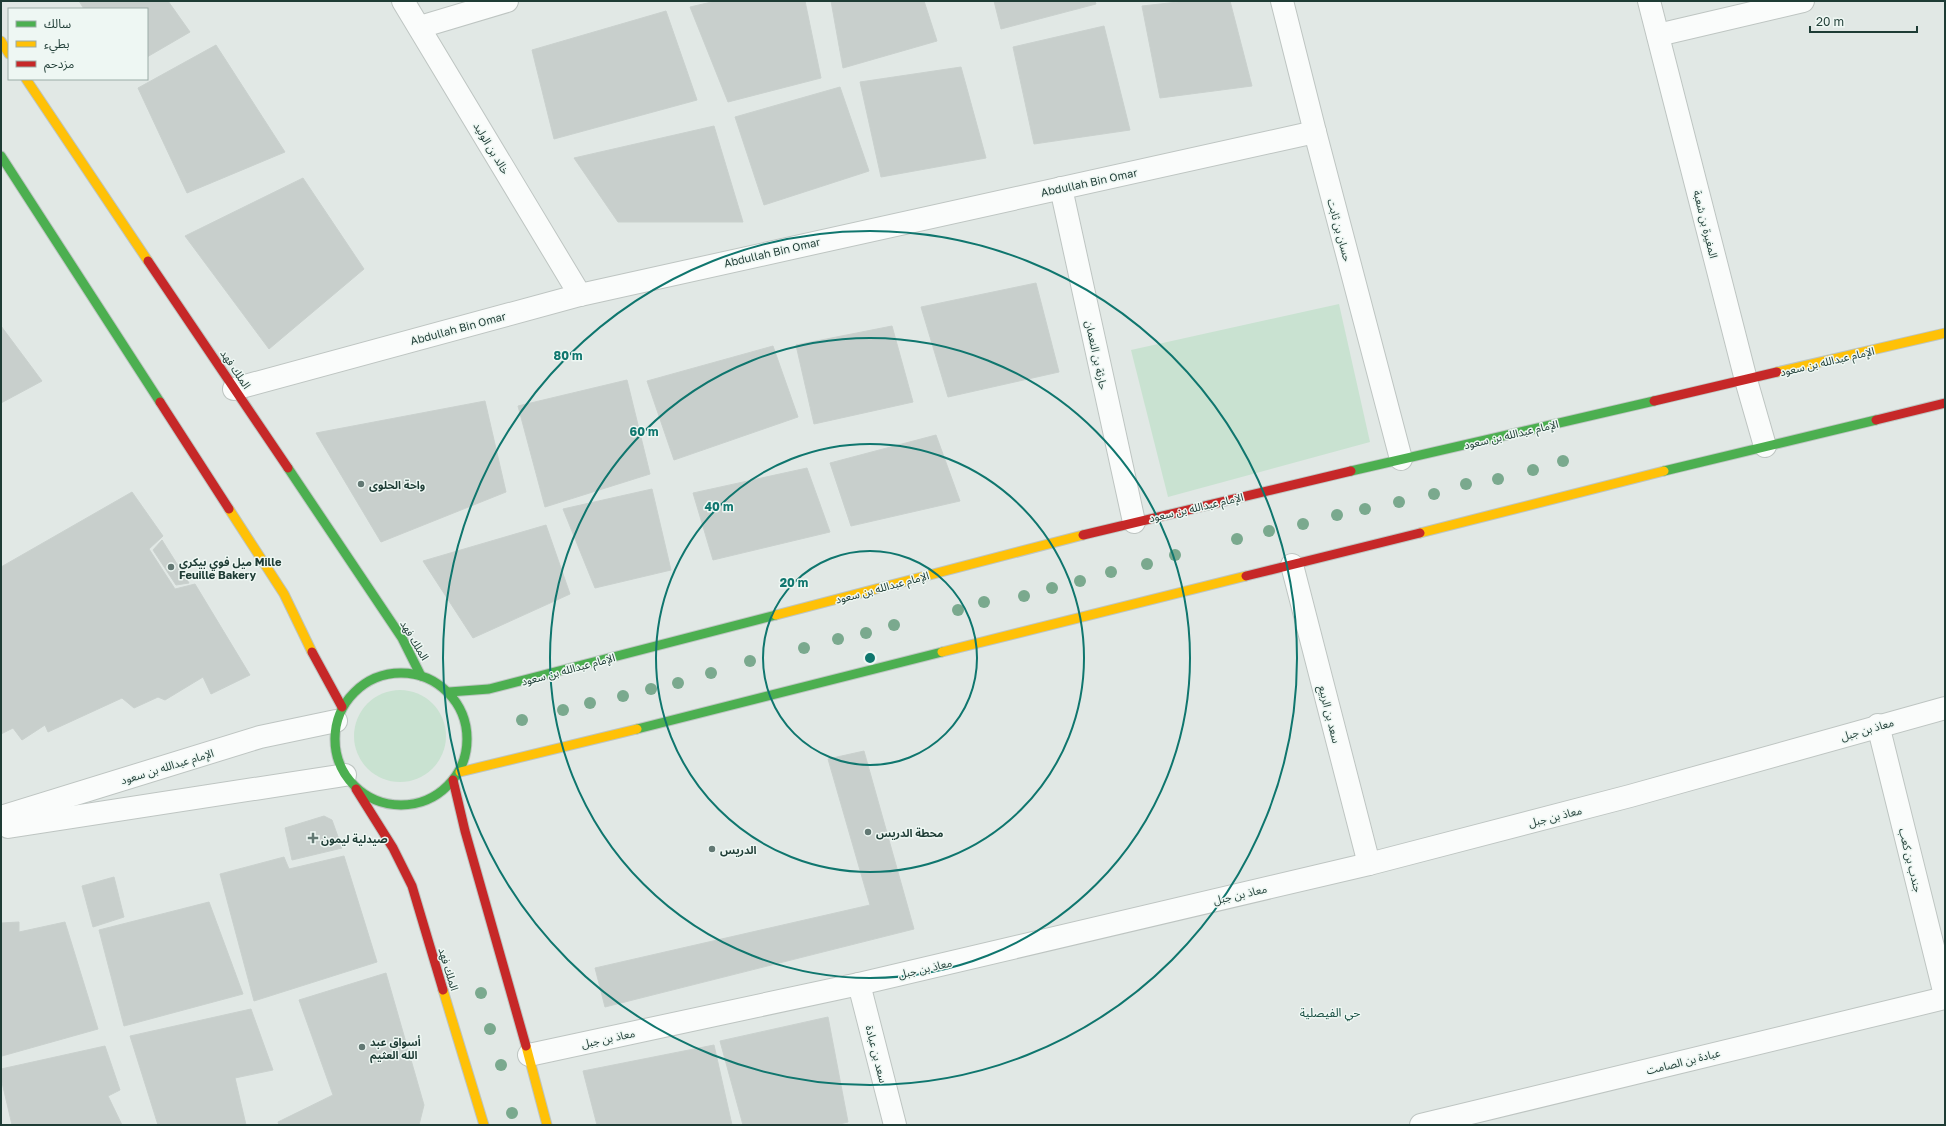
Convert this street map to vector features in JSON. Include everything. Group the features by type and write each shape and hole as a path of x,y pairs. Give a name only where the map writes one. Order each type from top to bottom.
{"street":[{"name":"خالد بن الوليد","path":"403,1 580,295"},
{"path":"420,27 508,1"},
{"name":"حسان بن ثابت","path":"1282,1 1401,459"},
{"name":"المغيرة بن شعبة","path":"1649,1 1746,380 1765,446"},
{"path":"1658,35 1803,1"},
{"path":"1,41 8,52"},
{"name":"الملك فهد","path":"27,80 87,172 402,638 422,676"},
{"name":"Abdullah Bin Omar","path":"234,389 580,295 1315,132"},
{"path":"1,156 284,594 319,667 339,714 335,744 337,760 349,780 369,797 389,804 409,805 430,800 446,788 460,772 466,758 468,740 467,723 460,707 449,692 436,682 422,676 402,672 383,675 365,683 339,714"},
{"name":"حارثة بن النعمان","path":"1061,188 1134,522"},
{"name":"الإمام عبدالله بن سعود","path":"449,692 489,689 1134,522 1945,333"},
{"path":"460,772 517,759 1765,446 1945,403"},
{"name":"سعد بن الربيع","path":"1292,565 1369,864"},
{"name":"معاذ بن جبل","path":"529,1055 859,984 1369,864 1630,796 1878,725 1945,708"},
{"name":"الإمام عبدالله بن سعود","path":"1,817 339,714"},
{"name":"جندب بن كعب","path":"1878,725 1945,996"},
{"path":"1,828 349,780"},
{"name":"الملك فهد","path":"349,780 393,848 412,886 484,1125"},
{"path":"453,780 465,831 529,1055 547,1125"},
{"name":"سعد بن عبادة","path":"859,984 895,1125"},
{"name":"عبادة بن الصامت","path":"1421,1125 1945,996"}],"green space":[{"path":"1339,304 1370,442 1168,497 1131,350"},
{"path":"400,690 417,694 432,704 442,719 446,736 442,753 432,768 417,778 400,782 383,778 368,768 358,753 354,736 358,719 368,704 383,694"}],"building":[{"path":"79,1 168,1 190,32 148,56 148,8 83,8"},
{"path":"716,1 805,1 821,78 728,102 690,7"},
{"path":"831,1 924,1 937,41 843,68"},
{"path":"994,1 1095,1 1096,4 1001,29"},
{"path":"1187,1 1230,1 1252,86 1160,98 1142,6"},
{"path":"666,11 697,100 554,139 532,50"},
{"path":"1104,26 1130,130 1034,144 1013,47"},
{"path":"216,45 285,152 187,193 138,88"},
{"path":"961,67 986,158 881,177 860,82"},
{"path":"840,87 869,171 764,205 735,117"},
{"path":"714,126 743,222 618,222 574,158"},
{"path":"303,178 364,269 269,349 185,236"},
{"path":"1036,283 1059,372 948,397 921,307"},
{"path":"1,326 42,381 1,403"},
{"path":"892,326 913,402 814,424 796,345"},
{"path":"773,346 798,417 674,460 647,381"},
{"path":"627,380 650,474 545,507 518,406"},
{"path":"485,401 506,492 381,542 316,433"},
{"path":"936,435 960,501 851,526 830,463"},
{"path":"807,468 830,532 713,560 693,493"},
{"path":"652,489 671,570 595,588 563,509"},
{"path":"132,492 163,536 149,549 175,589 195,584 250,675 211,694 203,677 165,700 158,697 134,708 122,698 48,732 45,725 22,740 13,728 1,734 1,567"},
{"path":"546,525 570,594 473,638 423,561"},
{"name":"ميل فوي بيكري Mille Feuille Bakery","path":"162,540 189,583 176,585 153,550"},
{"name":"محطة الدريس","path":"864,751 914,929 605,1007 595,968 870,905 828,759"},
{"name":"صيدلية ليمون","path":"324,816 332,820 342,848 292,860 285,828"},
{"path":"344,856 377,962 254,1001 220,874 284,857 289,869"},
{"path":"114,877 124,917 93,927 82,886"},
{"path":"209,902 243,994 124,1026 99,930"},
{"path":"19,922 19,932 65,922 98,1029 2,1056 1,923"},
{"name":"أسواق عبد الله العثيم","path":"386,973 424,1105 419,1125 279,1125 278,1122 333,1095 299,1000"},
{"path":"251,1009 273,1070 235,1078 246,1125 158,1125 130,1036"},
{"path":"828,1017 848,1122 835,1125 743,1125 720,1041"},
{"path":"714,1045 732,1125 597,1125 583,1071"},
{"path":"105,1046 120,1090 108,1096 122,1125 12,1125 1,1078 1,1069"}],"traffic: fast":[{"path":"1,156 160,402"},
{"path":"1351,471 1654,401"},
{"path":"1664,471 1876,420"},
{"path":"288,468 402,638 421,676"},
{"path":"449,692 489,689 776,615"},
{"path":"637,729 942,652"},
{"path":"408,673 420,675 432,680 448,692 460,708 465,720 467,739 465,758 460,770 448,786 432,798 420,803 394,805 382,803 370,798 354,786 342,770 337,758 335,732 337,720 342,708 354,692 370,680 382,675 408,673"}],"traffic: slow":[{"path":"1,41 8,52"},
{"path":"27,80 148,261"},
{"path":"1777,372 1945,333"},
{"path":"1420,533 1664,471"},
{"path":"229,509 284,594 312,652"},
{"path":"776,615 1083,535"},
{"path":"942,652 1246,576"},
{"path":"460,772 637,729"},
{"path":"443,990 484,1125"},
{"path":"526,1046 547,1125"}],"traffic: jam":[{"path":"148,261 288,468"},
{"path":"1654,401 1777,372"},
{"path":"160,402 229,509"},
{"path":"1876,420 1945,403"},
{"path":"1083,535 1351,471"},
{"path":"1246,576 1420,533"},
{"path":"312,652 342,707"},
{"path":"453,780 465,831 526,1046"},
{"path":"356,789 393,848 412,886 443,990"}],"place":[{"name":"واحة الحلوى","path":"361,484"},
{"name":"ميل فوي بيكري Mille Feuille Bakery","path":"171,567"},
{"name":"محطة الدريس","path":"868,832"},
{"name":"صيدلية ليمون","path":"313,838"},
{"name":"الدريس","path":"712,849"},
{"name":"أسواق عبد الله العثيم","path":"362,1047"}],"district":[{"name":"حي الفيصلية","path":"1330,1012"}]}
